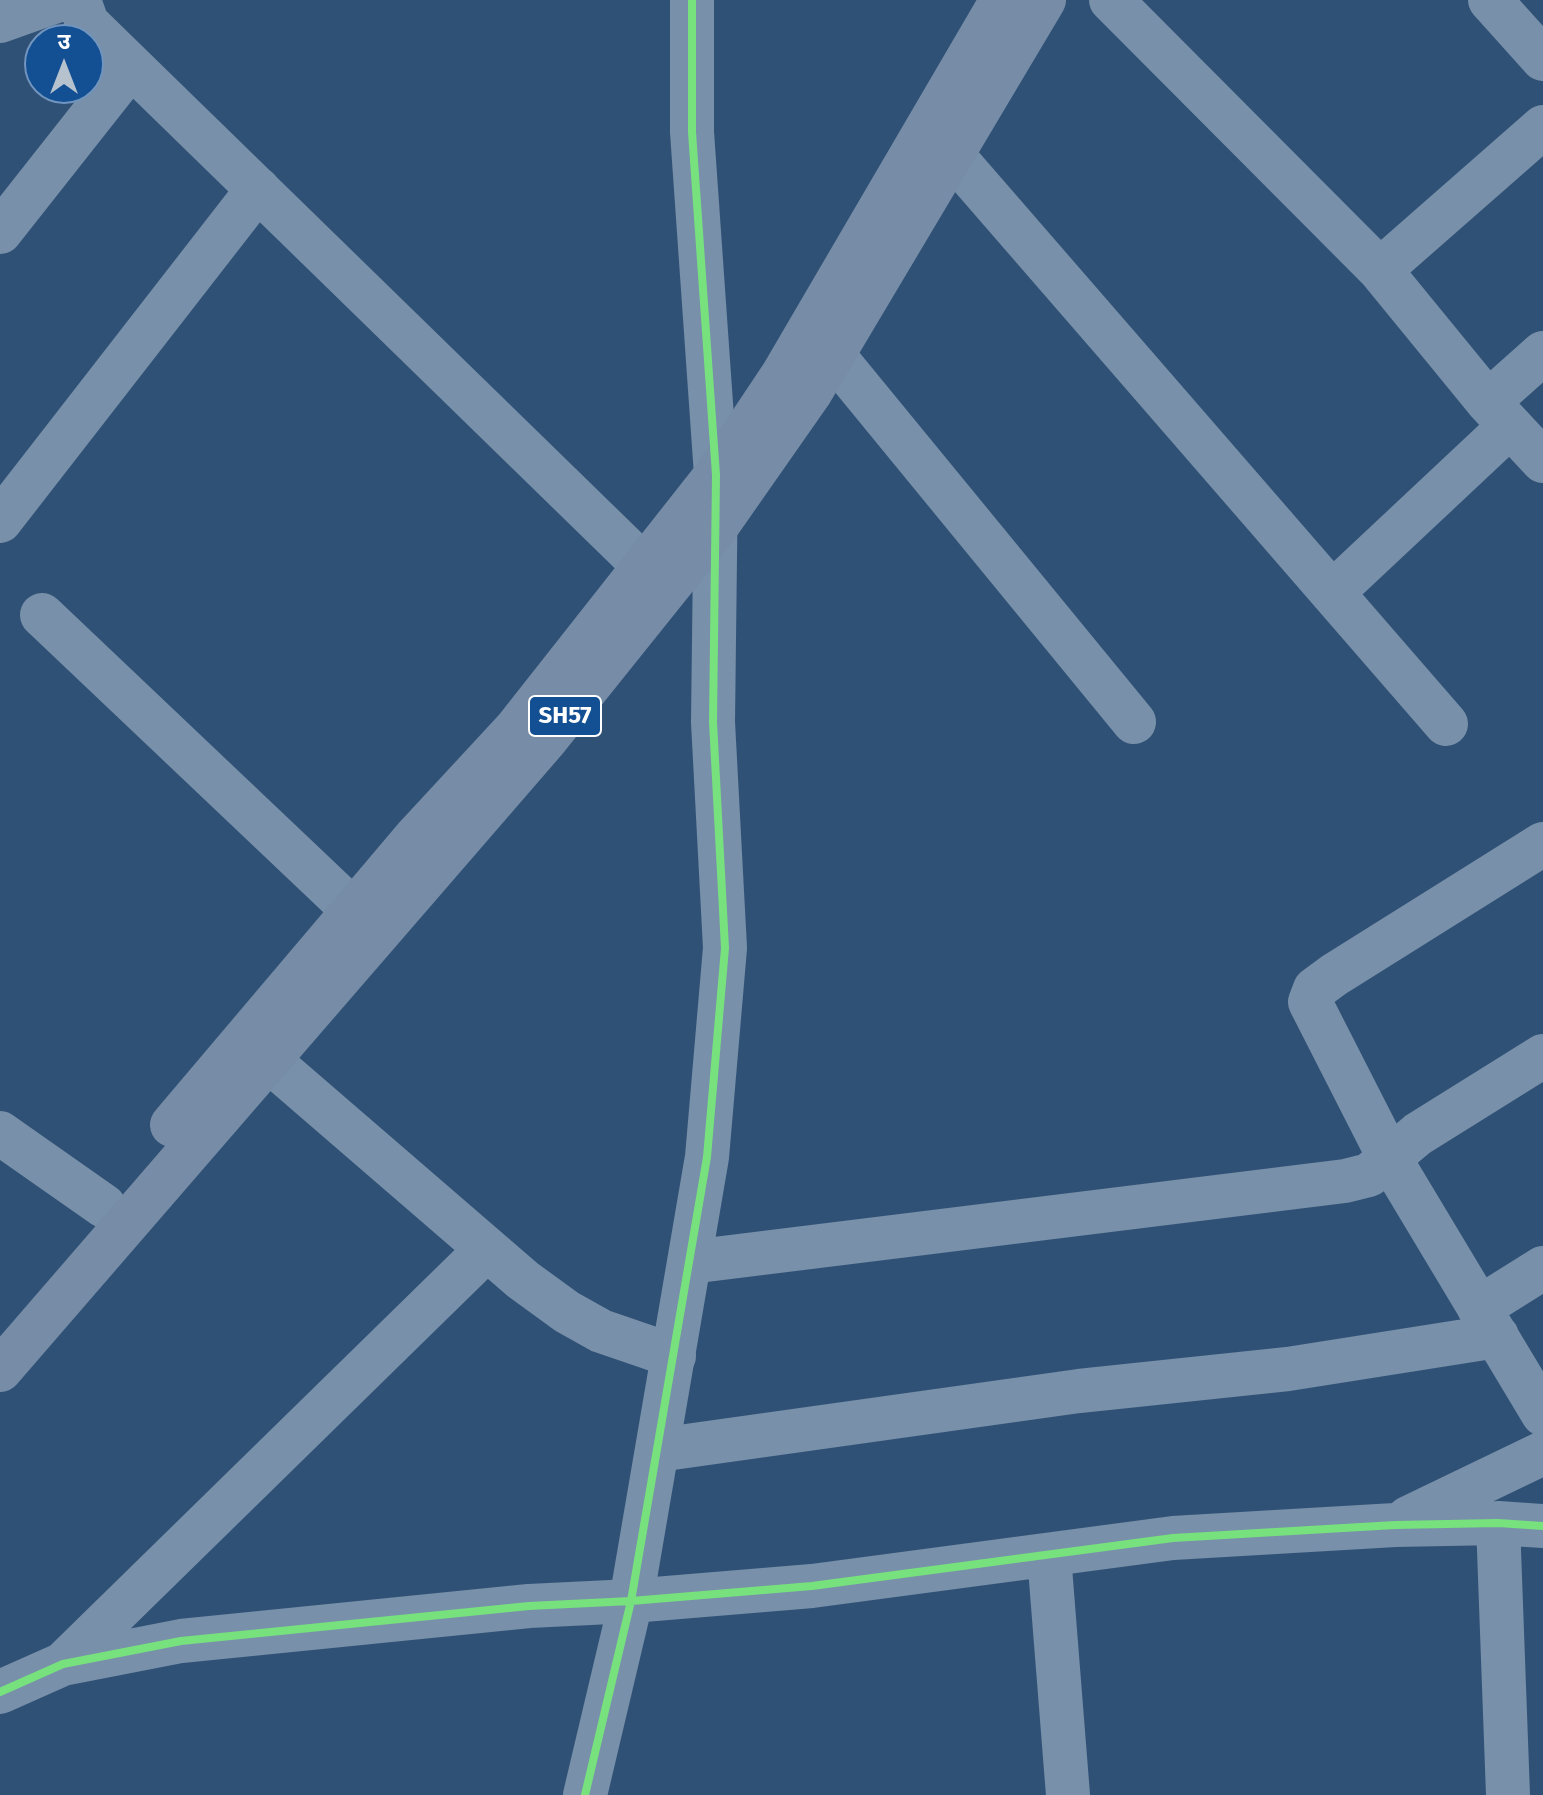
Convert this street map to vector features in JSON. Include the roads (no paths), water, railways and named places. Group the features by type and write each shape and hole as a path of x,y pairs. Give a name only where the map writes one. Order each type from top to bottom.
{"main road":[{"name":"SH57","path":"0,1370 256,1050 354,911 415,838 515,730 716,475 782,376 1002,0"},
{"name":"SH57","path":"0,1329 104,1206 256,1050 547,738 717,526 810,393 1044,0"}],"street":[{"path":"0,21 59,0"},
{"path":"79,0 87,23 644,566"},
{"path":"585,1795 631,1601 690,1262 707,1157 725,948 713,722 716,475 692,132 692,0"},
{"path":"1111,0 1380,270 1499,414 1543,461"},
{"path":"1490,0 1543,59"},
{"path":"0,232 131,66"},
{"path":"1380,270 1543,127"},
{"path":"953,156 1446,724"},
{"path":"0,521 258,189"},
{"path":"1332,593 1499,414 1543,353"},
{"path":"833,355 1134,722"},
{"path":"42,615 354,911"},
{"path":"1543,844 1315,989 1310,1002 1390,1159 1543,1414"},
{"path":"256,1050 523,1280 567,1312 601,1331 674,1356"},
{"path":"690,1262 1345,1181 1369,1175 1418,1134 1543,1056"},
{"path":"0,1133 104,1206"},
{"path":"63,1664 487,1249"},
{"path":"658,1450 1079,1391 1288,1369 1488,1322 1543,1268"},
{"path":"1395,1525 1543,1453"},
{"path":"0,1692 63,1664 181,1641 529,1606 812,1586 1173,1538 1395,1525 1498,1523 1543,1526"},
{"path":"1498,1523 1508,1795"},
{"path":"1049,1555 1068,1795"}]}
